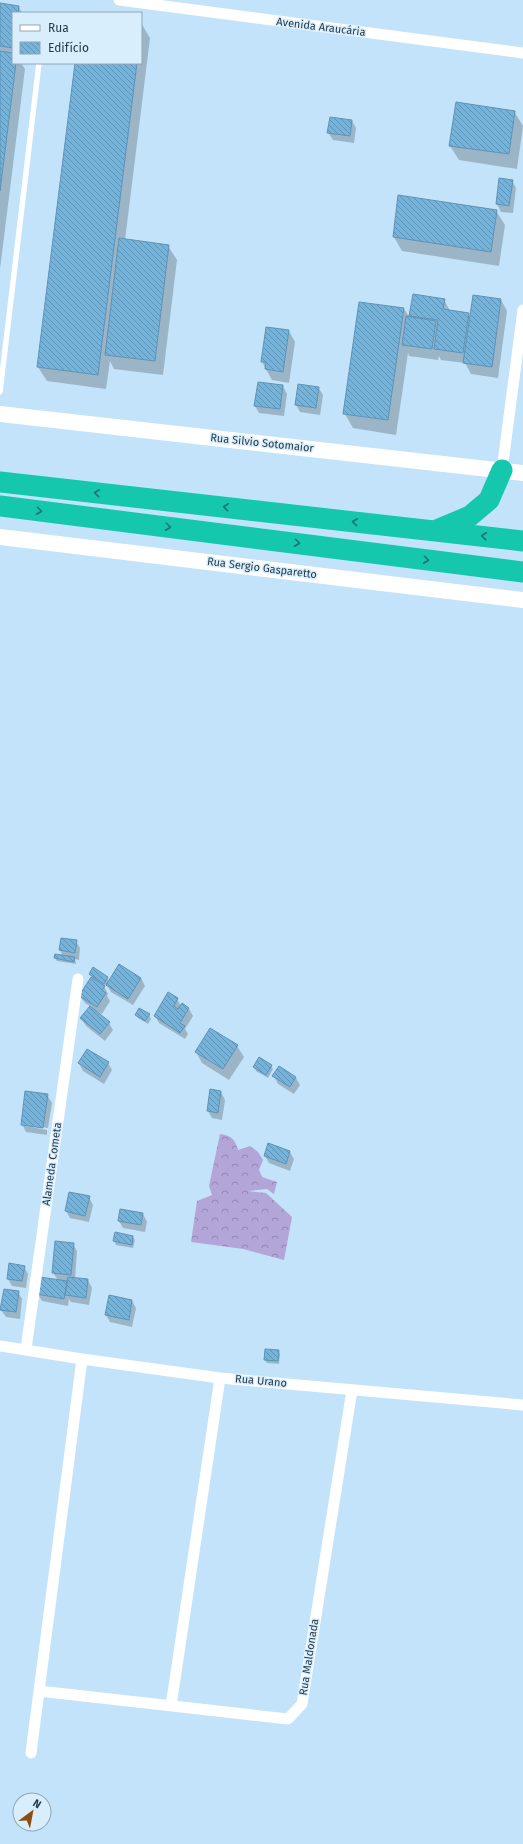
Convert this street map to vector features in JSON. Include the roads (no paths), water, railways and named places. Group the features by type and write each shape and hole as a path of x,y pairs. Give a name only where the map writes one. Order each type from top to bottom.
{"highway":[{"path":"436,531 470,516 489,500 502,470"},
{"path":"0,482 523,541"},
{"path":"0,506 523,572"}],"street":[{"name":"Avenida Araucária","path":"119,0 523,53"},
{"path":"502,470 523,310"},
{"name":"Rua Silvio Sotomaior","path":"0,414 523,473"},
{"name":"Rua Sergio Gasparetto","path":"0,537 523,600"},
{"name":"Alameda Cometa","path":"26,1349 78,979"},
{"name":"Rua Urano","path":"0,1346 220,1378 523,1405"},
{"path":"31,1753 82,1359"},
{"path":"171,1706 220,1378"},
{"name":"Rua Maldonada","path":"39,1691 288,1719 302,1704 352,1390"}],"lane":[{"path":"0,392 38,64"}]}
